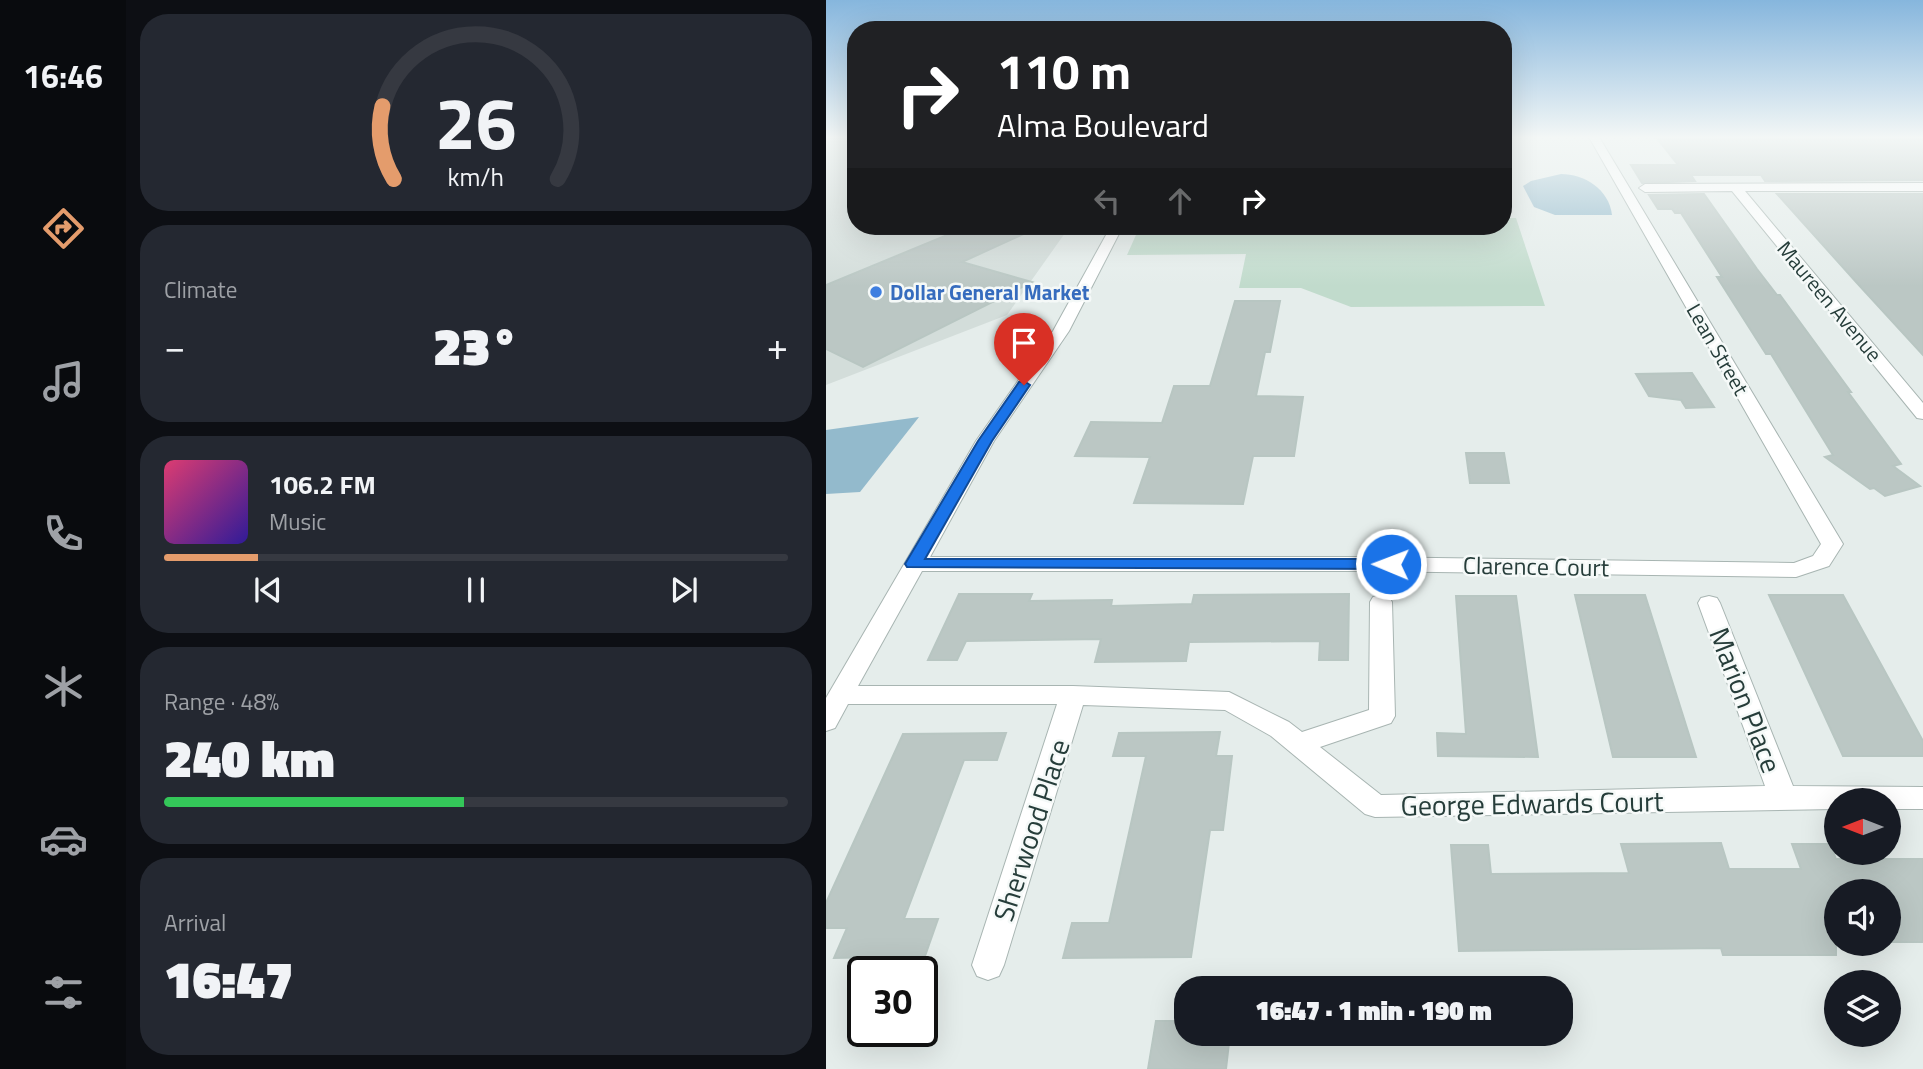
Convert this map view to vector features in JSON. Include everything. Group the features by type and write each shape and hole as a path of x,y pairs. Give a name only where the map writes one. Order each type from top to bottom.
{"street":[{"name":"Lean Street","path":"1623,187 1832,544 1821,561"},
{"name":"Maureen Avenue","path":"1736,187 1923,414"},
{"path":"1645,188 1923,187"},
{"path":"826,721 985,441 1061,331 1112,235"},
{"name":"Clarence Court","path":"913,564 1364,564 1796,570 1821,561"},
{"path":"1300,743 1382,716 1381,602"},
{"name":"Marion Place","path":"1709,603 1783,797"},
{"name":"George Edwards Court","path":"840,695 1073,695 1229,701 1300,743 1375,806 1783,797 1923,798"},
{"name":"Sherwood Place","path":"988,965 1073,695"}],"shaded area":[{"path":"826,187 847,187 847,235 1064,235 1007,315 826,385"}],"green space":[{"path":"1512,218 1516,218 1545,306 1351,307 1301,288 1239,288 1246,254 1127,255 1136,235 1512,235"}],"water":[{"path":"1523,187 1596,187 1606,198 1612,215 1555,215 1534,207"},
{"path":"919,417 860,492 826,494 826,430"}],"building":[{"path":"1704,194 1901,464 1893,466 1920,486 1885,496 1874,488 1870,489 1825,457 1833,455 1771,354 1766,354 1717,277 1722,277 1681,213 1675,213 1672,209 1658,209 1649,195"},
{"path":"1777,194 1923,194 1923,355 1857,283"},
{"path":"947,235 1021,235 962,262 1032,282 863,367 826,349 826,285"},
{"path":"1235,301 1280,301 1270,352 1265,352 1256,396 1303,397 1294,456 1253,456 1243,504 1134,503 1150,457 1075,456 1091,422 1162,423 1174,386 1210,386"},
{"path":"1692,373 1714,407 1686,408 1681,400 1649,396 1636,374"},
{"path":"1466,453 1504,453 1509,483 1470,483"},
{"path":"959,594 1032,594 1029,601 1112,600 1111,606 1192,604 1194,595 1349,594 1348,660 1319,660 1320,641 1189,642 1186,661 1095,662 1101,639 966,641 957,660 928,660"},
{"path":"1575,595 1645,595 1696,757 1613,757"},
{"path":"1769,595 1843,595 1923,741 1923,756 1843,756"},
{"path":"1456,596 1516,596 1538,757 1438,756 1437,733 1466,734"},
{"path":"1220,732 1216,756 1232,756 1223,830 1210,830 1191,957 1063,958 1072,923 1109,923 1146,756 1113,756 1119,733"},
{"path":"1006,733 997,760 964,760 904,919 938,919 925,956 834,958 847,928 826,928 826,903 903,734"},
{"path":"1721,843 1729,869 1801,869 1792,844 1824,844 1824,865 1901,865 1901,859 1923,859 1923,942 1901,942 1901,879 1824,879 1824,955 1723,955 1721,948 1459,951 1451,845 1488,845 1491,874 1629,873 1621,844"},
{"path":"1156,1021 1174,1021 1174,1046 1229,1046 1226,1069 1148,1069"}],"place":[{"name":"Dollar General Market","path":"876,292"}],"route":[{"path":"1024,385 985,441 913,564 1391,564"}]}
